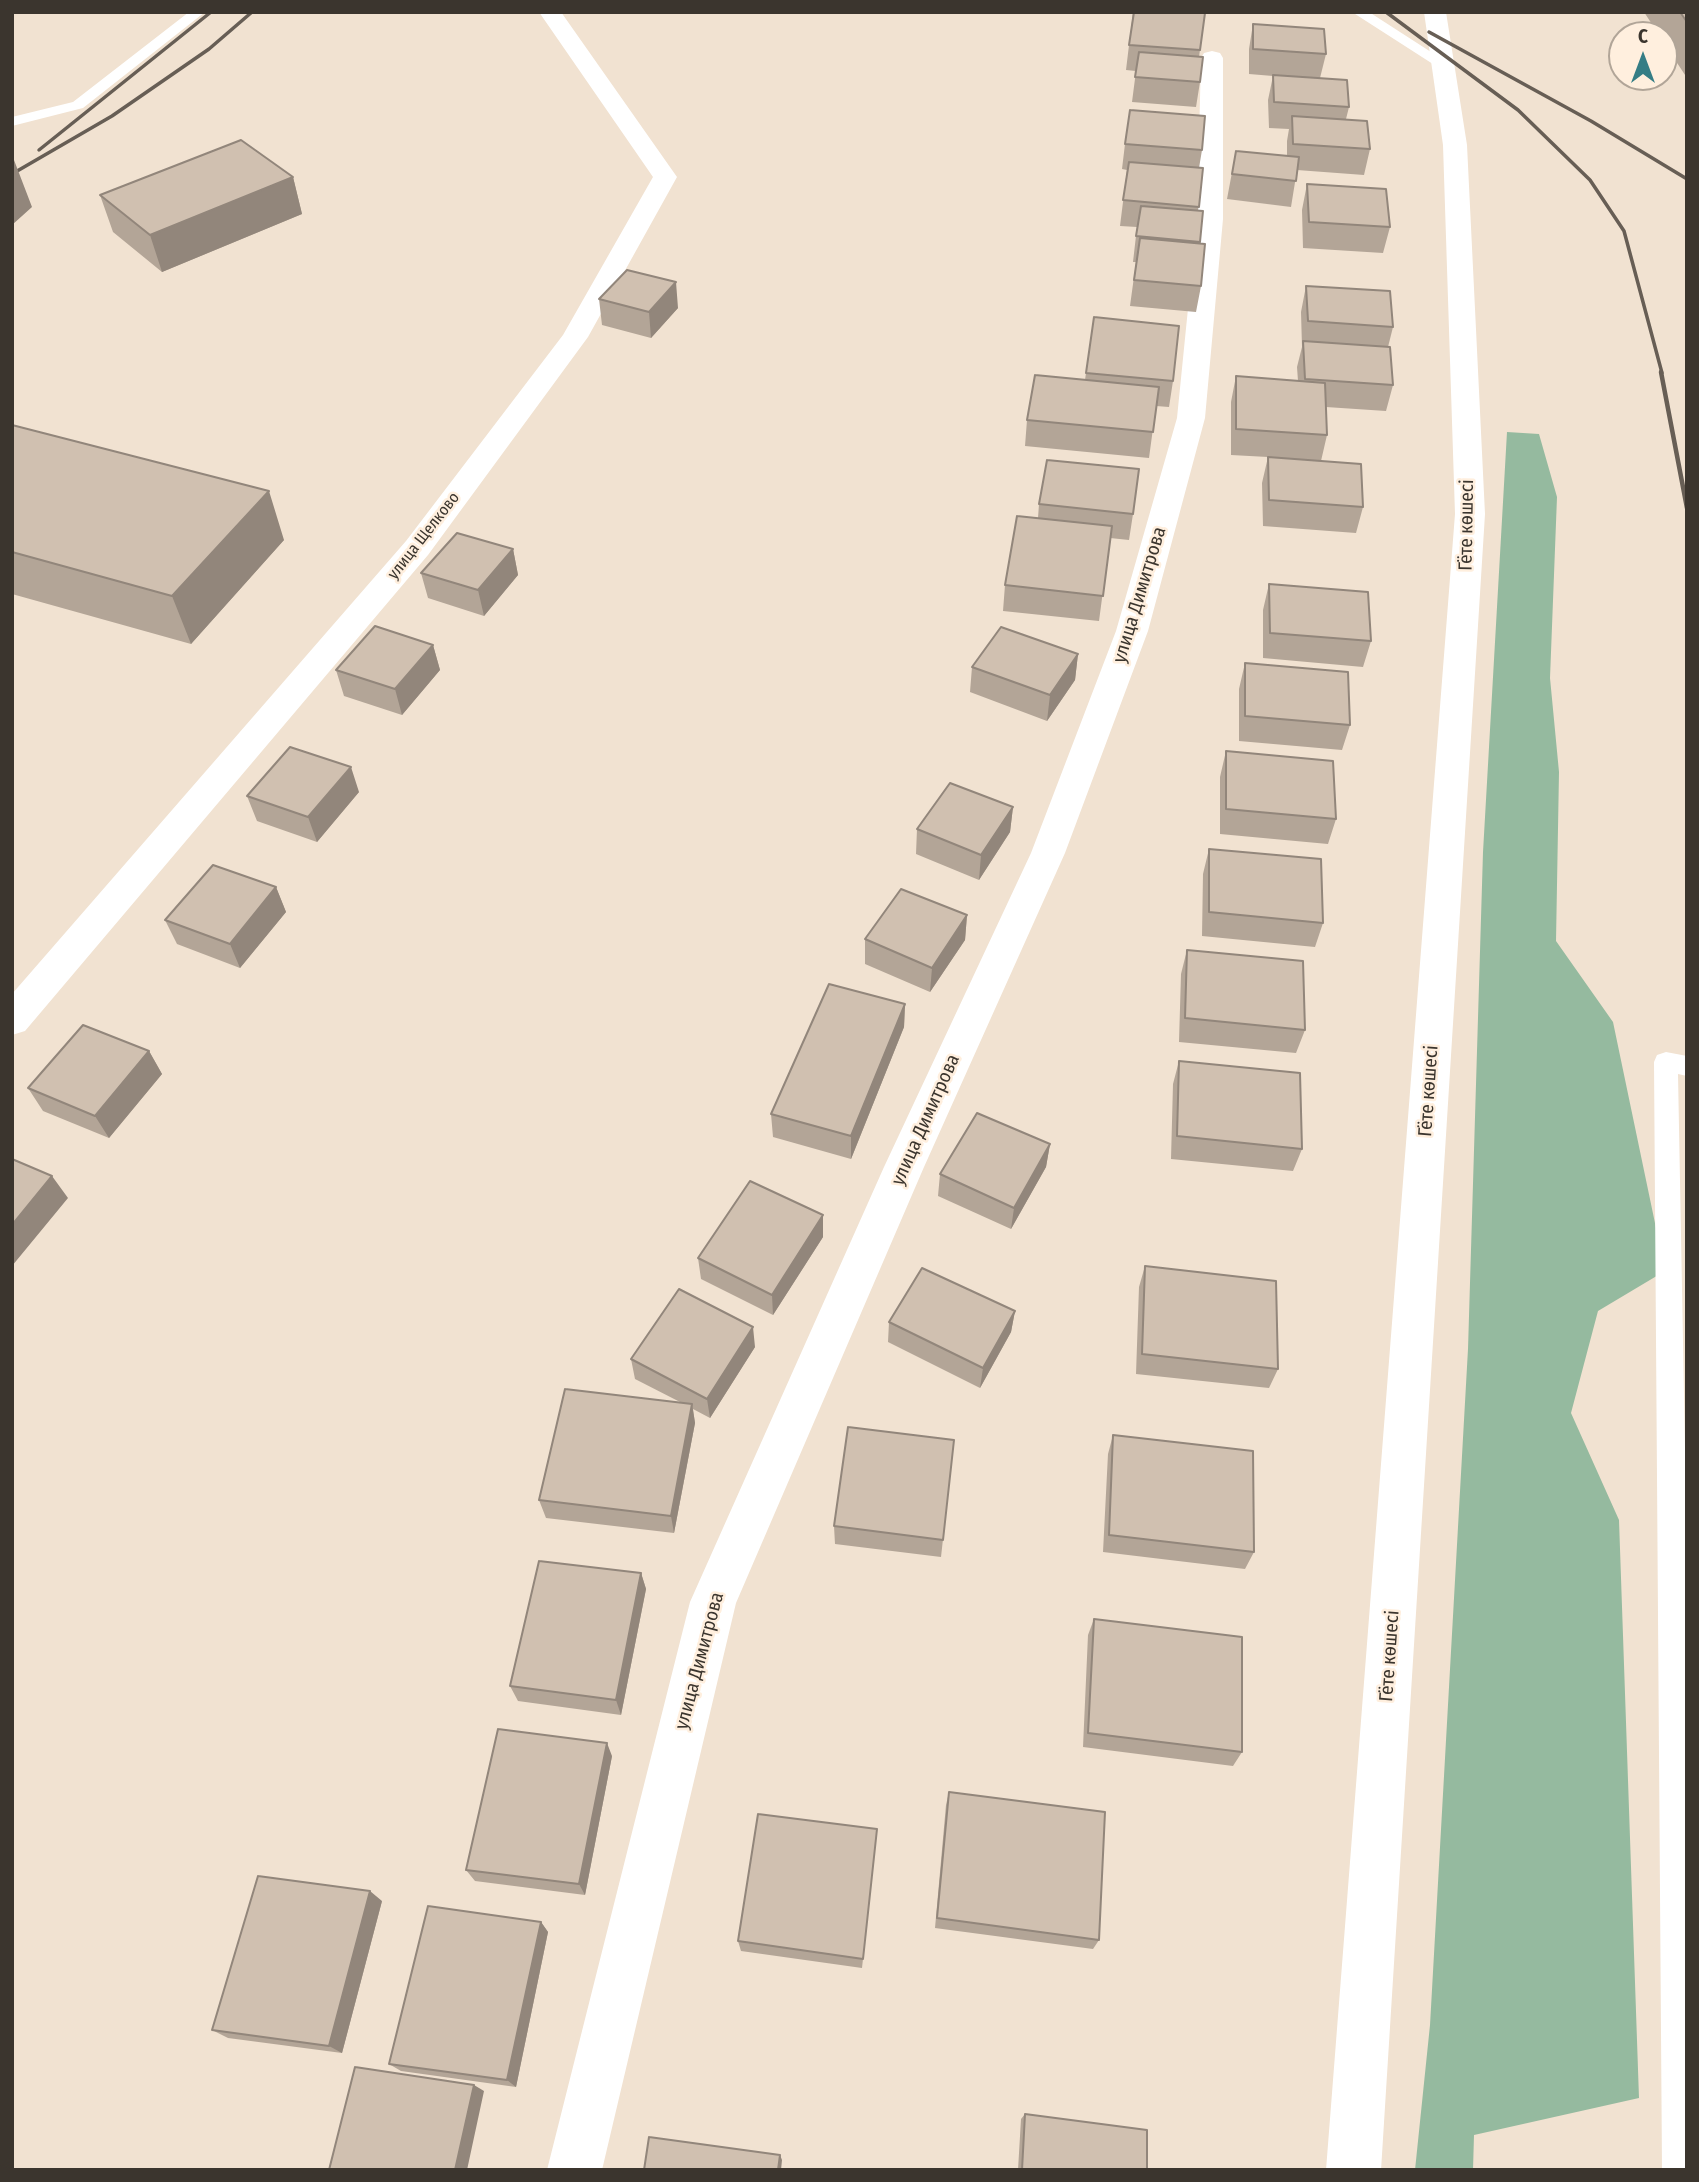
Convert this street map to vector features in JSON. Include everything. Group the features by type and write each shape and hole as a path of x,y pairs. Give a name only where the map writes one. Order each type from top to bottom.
{"street":[{"name":"улица Щелково","path":"12,1020 417,548 575,337 665,177 550,12"},
{"name":"Гёте көшесі","path":"1353,2170 1470,514 1455,145 1435,12"},
{"name":"улица Димитрова","path":"574,2170 713,1602 904,1167 1048,853 1132,631 1191,418 1210,219 1212,58"}],"lane":[{"path":"12,122 78,105 198,12"},
{"path":"1359,12 1441,63"},
{"path":"1680,2170 1666,1062 1687,1066"}],"green space":[{"path":"1507,432 1539,434 1557,497 1550,678 1559,772 1556,941 1613,1022 1665,1271 1598,1311 1571,1413 1619,1520 1639,2098 1474,2135 1473,2170 1415,2170 1430,2025 1468,1349 1483,852"}],"building":[{"path":"1134,12 1205,13 1200,50 1129,45"},
{"path":"1680,12 1687,12 1687,22"},
{"path":"1253,24 1324,29 1326,54 1253,49"},
{"path":"1139,52 1203,57 1200,82 1135,77"},
{"path":"1273,75 1347,80 1349,107 1274,102"},
{"path":"1130,110 1205,116 1202,150 1125,144"},
{"path":"1292,116 1367,121 1370,149 1293,144"},
{"path":"241,140 293,177 150,235 100,195"},
{"path":"1236,151 1299,157 1296,181 1232,174"},
{"path":"1129,162 1203,168 1199,207 1123,200"},
{"path":"1307,184 1386,189 1390,227 1309,222"},
{"path":"1141,206 1203,211 1200,242 1136,236"},
{"path":"1140,238 1205,244 1201,286 1134,280"},
{"path":"627,270 676,282 649,312 599,299"},
{"path":"1306,286 1390,291 1393,327 1308,321"},
{"path":"1094,317 1179,326 1173,381 1086,373"},
{"path":"1303,341 1390,347 1393,385 1305,379"},
{"path":"1035,375 1159,387 1153,432 1027,420"},
{"path":"1236,376 1325,383 1327,435 1236,429"},
{"path":"12,425 269,491 172,596 12,552"},
{"path":"1268,457 1361,464 1363,507 1269,500"},
{"path":"1047,460 1139,469 1133,514 1039,504"},
{"path":"1017,516 1112,526 1103,596 1005,585"},
{"path":"457,533 513,549 478,590 421,573"},
{"path":"1269,584 1368,592 1371,641 1270,633"},
{"path":"375,626 433,645 395,689 336,670"},
{"path":"1001,627 1078,654 1050,695 972,667"},
{"path":"1245,663 1348,672 1350,725 1245,716"},
{"path":"290,747 351,767 308,817 247,796"},
{"path":"1226,751 1333,761 1336,819 1226,809"},
{"path":"950,783 1013,807 981,855 917,829"},
{"path":"1209,849 1321,859 1323,923 1209,912"},
{"path":"213,865 276,887 230,944 165,920"},
{"path":"901,889 967,915 932,968 865,939"},
{"path":"1187,950 1303,961 1305,1030 1185,1018"},
{"path":"829,984 905,1004 851,1136 771,1114"},
{"path":"83,1025 149,1051 95,1116 28,1088"},
{"path":"1179,1061 1300,1073 1302,1149 1177,1136"},
{"path":"977,1113 1050,1144 1014,1208 940,1174"},
{"path":"12,1159 52,1176 12,1225"},
{"path":"750,1181 823,1215 772,1295 698,1258"},
{"path":"1145,1266 1276,1281 1278,1369 1142,1354"},
{"path":"922,1268 1015,1311 983,1368 889,1322"},
{"path":"679,1289 753,1327 707,1399 631,1359"},
{"path":"565,1389 692,1404 671,1516 539,1500"},
{"path":"848,1427 954,1440 943,1540 834,1526"},
{"path":"1113,1435 1253,1451 1254,1552 1109,1535"},
{"path":"539,1561 641,1573 616,1700 510,1686"},
{"path":"1094,1619 1242,1637 1242,1752 1088,1733"},
{"path":"498,1729 607,1743 579,1884 466,1870"},
{"path":"949,1792 1105,1812 1099,1940 937,1918"},
{"path":"758,1814 877,1829 863,1959 738,1941"},
{"path":"258,1876 370,1891 329,2046 212,2030"},
{"path":"428,1906 541,1922 507,2080 389,2064"},
{"path":"355,2067 474,2085 455,2170 329,2170"},
{"path":"1025,2114 1147,2130 1147,2170 1022,2170"},
{"path":"649,2137 780,2155 778,2170 644,2170"}],"railway":[{"path":"39,150 211,12"},
{"path":"12,174 112,116 209,49 252,12"},
{"path":"1386,12 1518,110 1590,180 1624,231 1662,373"},
{"path":"1429,32 1591,121 1687,179"},
{"path":"1661,372 1687,508"}]}
